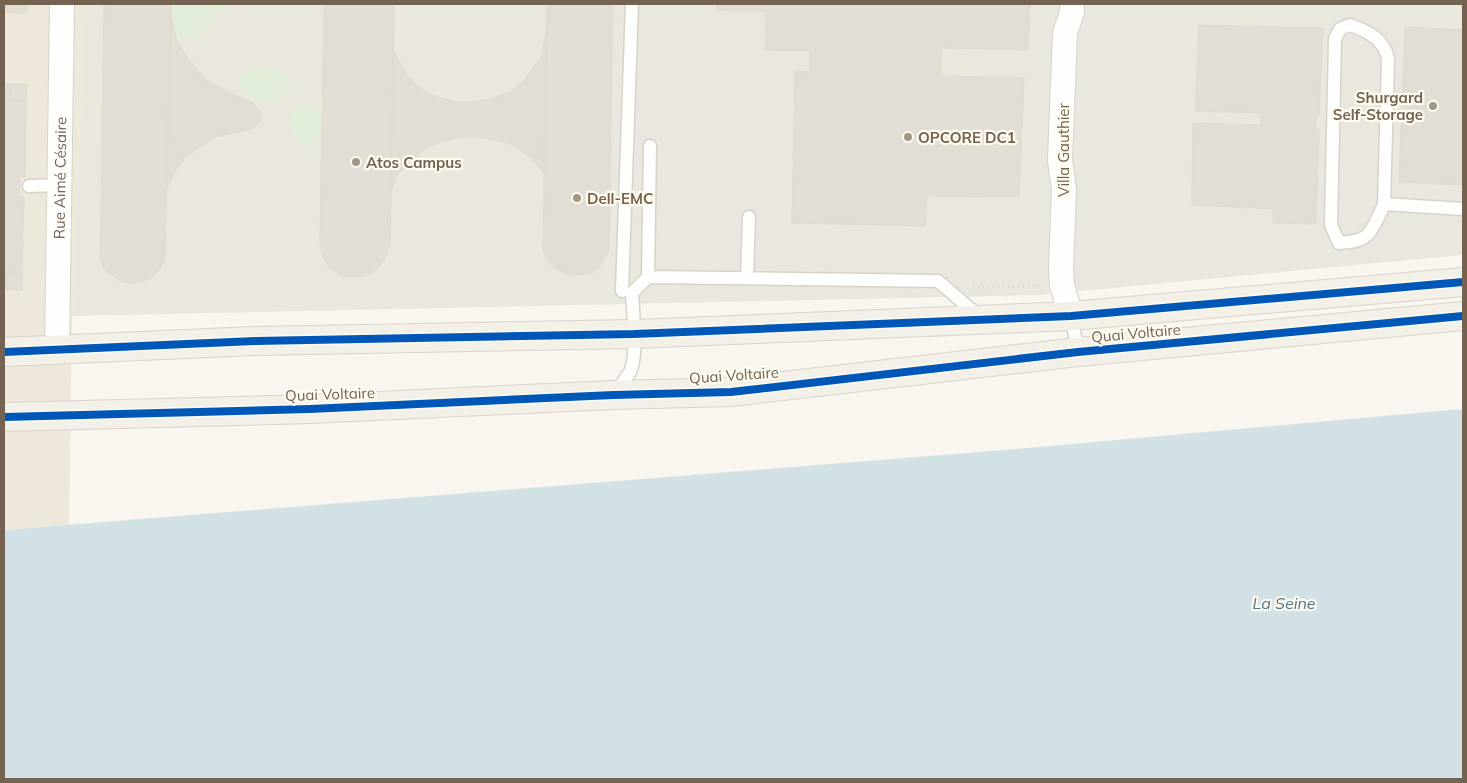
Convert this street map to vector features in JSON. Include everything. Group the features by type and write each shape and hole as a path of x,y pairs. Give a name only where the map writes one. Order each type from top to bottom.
{"main road":[{"name":"Quai Voltaire","path":"4,352 255,342 634,334 1071,316 1463,282"},
{"name":"Quai Voltaire","path":"4,416 310,409 613,395 731,392 1078,352 1463,316"}],"street":[{"name":"Rue Aimé Césaire","path":"56,350 62,4"},
{"name":"Villa Gauthier","path":"1071,316 1062,285 1064,189 1060,160 1065,32 1072,12 1072,4"}],"lane":[{"path":"622,291 626,220 632,4"},
{"path":"1350,25 1375,36 1385,48 1388,58 1384,204 1379,217 1366,236 1353,241 1339,243 1330,225 1336,39 1340,29 1350,25"},
{"path":"613,395 629,373 633,363 635,347 632,293 648,277 650,146"},
{"path":"29,186 60,186"},
{"path":"1384,204 1463,209"},
{"path":"747,278 749,217"},
{"path":"648,277 938,280 984,320"},
{"path":"1071,316 1078,352"}],"shaded area":[{"path":"4,4 85,4 72,316 69,525 4,530"},
{"path":"85,4 1463,4 1463,255 1037,295 72,316"}],"green space":[{"path":"171,4 229,4 226,11 215,14 210,26 198,37 190,41 177,42 171,15"},
{"path":"262,66 280,70 289,77 290,86 284,94 275,100 263,101 251,98 240,87 241,78 245,73 252,68"},
{"path":"304,103 312,104 317,108 321,114 322,121 319,135 310,146 302,144 297,139 292,133 290,126 292,112"}],"water":[{"name":"La Seine","path":"1463,409 1463,779 4,779 4,530 1005,450"}],"building":[{"path":"4,4 12,4 11,13 4,12"},
{"path":"12,4 28,4 27,13 11,13"},
{"path":"104,4 171,4 165,259 159,270 151,278 134,284 123,282 113,276 104,269 100,260"},
{"name":"Atos Campus","path":"324,4 394,4 390,245 385,258 378,268 366,276 343,276 330,268 323,257 320,244"},
{"path":"547,4 613,4 609,250 603,262 596,270 588,274 568,274 556,269 547,260 543,250"},
{"name":"OPCORE DC1","path":"717,4 1030,4 1028,50 941,48 941,76 1024,78 1019,197 927,196 925,226 792,223 795,71 809,72 810,51 765,50 766,11 716,10"},
{"path":"171,15 177,42 189,60 205,79 253,103 261,114 261,122 252,129 215,137 186,156 174,173 166,191"},
{"path":"1199,25 1323,28 1319,114 1317,114 1315,129 1319,130 1316,224 1273,223 1273,209 1192,205 1193,123 1260,125 1261,113 1195,111"},
{"name":"Shurgard Self-Storage","path":"1405,27 1463,30 1463,185 1399,182"},
{"path":"546,33 544,173 529,156 512,144 480,137 462,137 443,141 426,148 398,174 391,191 393,51 407,76 421,89 439,98 457,102 473,102 490,99 509,92 524,81 541,57"},
{"path":"4,84 10,84 10,100 26,101 25,177 20,176 19,197 24,197 22,273 6,272 6,289 4,289"},
{"path":"10,84 27,84 26,101 10,100"},
{"path":"6,272 22,273 22,290 6,289"}],"cycle path":[{"path":"4,352 255,341 634,334 1071,316 1463,282"},
{"path":"4,417 310,409 613,395 731,392 1078,352 1463,316"}],"place":[{"name":"Shurgard Self-Storage","path":"1433,106"},
{"name":"OPCORE DC1","path":"908,137"},
{"name":"Atos Campus","path":"356,162"},
{"name":"Dell-EMC","path":"577,198"}]}
